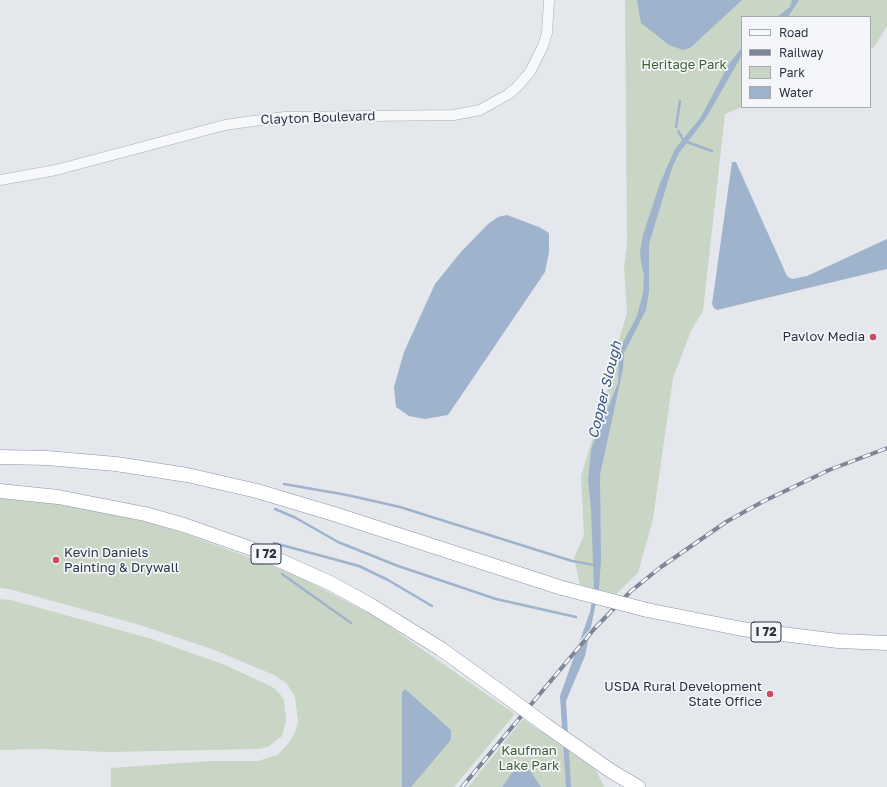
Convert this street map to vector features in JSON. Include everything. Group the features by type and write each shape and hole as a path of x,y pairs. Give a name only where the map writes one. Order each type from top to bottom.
{"highway":[{"name":"I 72","path":"0,457 47,458 116,464 187,475 243,488 334,514 562,588 647,610 742,629 838,641 887,643"},
{"name":"I 72","path":"0,491 58,497 145,514 184,525 261,552 332,584 370,605 435,645 611,771 638,787"}],"street":[{"name":"Clayton Boulevard","path":"0,180 56,170 225,125 285,117 454,115 480,110 507,95 516,88 530,72 543,46 547,33 549,0"}],"green space":[{"name":"Heritage Park","path":"625,0 887,0 887,26 874,47 871,48 871,16 741,16 741,107 725,114 703,311 691,331 673,378 653,519 638,573 616,594 580,585 574,558 584,535 581,476 612,375 613,359 627,313 624,268 627,244"},
{"path":"0,498 68,505 151,523 186,534 294,574 376,617 515,714 454,787 111,787 111,768 210,761 258,761 277,755 288,744 295,733 298,722 295,696 286,683 274,675 212,649 140,625 9,589 0,588"},
{"path":"0,599 11,600 152,639 225,665 262,682 274,688 284,700 286,720 282,736 268,747 258,749 107,752 43,749 0,750"},
{"name":"Kaufman Lake Park","path":"523,719 596,770 604,787 468,787"}],"water":[{"path":"637,0 742,0 690,48 683,50 669,45 641,23"},
{"path":"792,0 799,0 789,16 778,16 790,7"},
{"path":"741,49 741,57 706,118 679,153 672,168 649,244 649,292 646,310 624,353 623,369 600,475 601,561 599,588 585,656 566,701 571,787 566,787 560,696 590,612 594,588 591,510 588,480 591,449 618,383 619,350 637,316 643,293 644,275 640,251 643,235 660,183 675,149 701,117 730,62"},
{"path":"732,162 736,162 787,276 792,279 807,276 887,239 887,269 717,310 714,308 712,304"},
{"path":"507,215 539,227 549,233 549,252 545,272 448,415 425,419 409,416 396,407 394,387 404,352 435,284 460,253 488,224 498,217"},
{"path":"405,689 451,730 450,741 411,787 402,787 402,692"},
{"path":"525,763 541,787 502,787 517,766"}],"pier":[{"path":"593,626 591,635 574,654 575,646"}],"waterway":[{"path":"676,127 680,101"},
{"path":"678,131 684,141 712,151"},
{"path":"284,484 347,495 400,507 572,561 594,565"},
{"path":"275,509 296,518 338,542 398,566 496,599 576,617"},
{"path":"274,543 359,566 388,580 432,606"},
{"path":"282,574 351,623"}],"railway":[{"path":"462,787 595,628 631,591 661,567 726,522 762,502 829,470 887,448"}],"place":[{"name":"Pavlov Media","path":"873,337"},
{"name":"Kevin Daniels Painting & Drywall","path":"56,560"},
{"name":"USDA Rural Development State Office","path":"770,694"}],"water label":[{"name":"Copper Slough","path":"605,390"}]}
